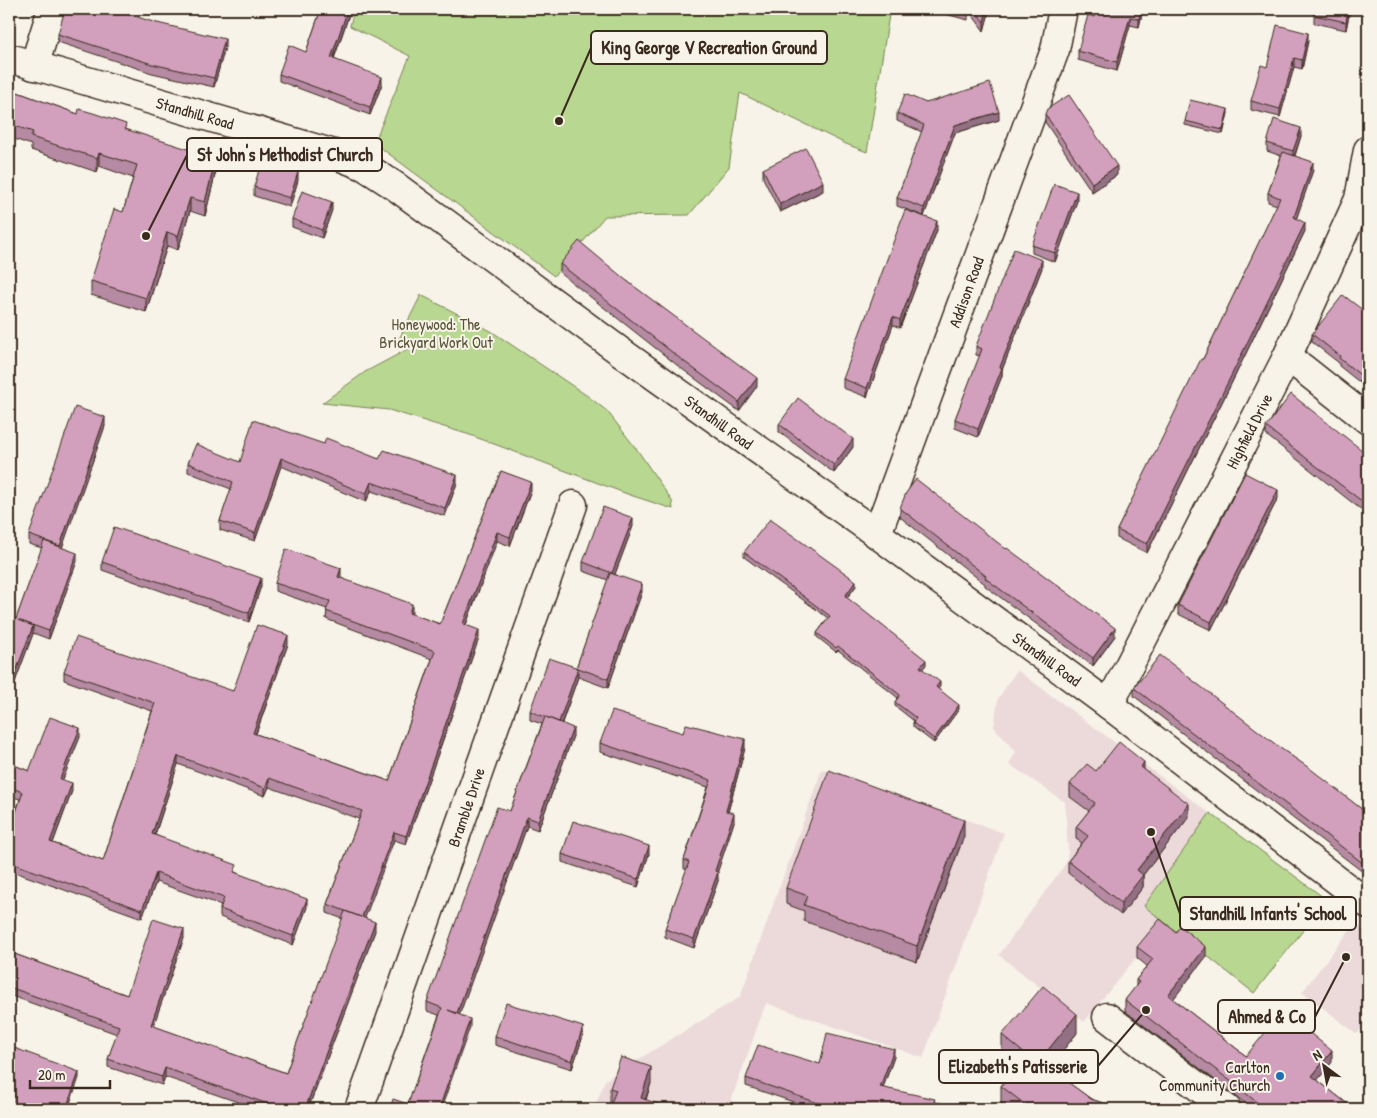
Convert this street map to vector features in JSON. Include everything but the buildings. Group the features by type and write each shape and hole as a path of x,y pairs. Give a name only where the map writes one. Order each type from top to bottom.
{"street":[{"path":"34,66 52,9"},
{"name":"Addison Road","path":"877,534 1055,50 1063,9"},
{"name":"Standhill Road","path":"9,58 331,153 364,166 395,186 621,352 877,534 1109,705 1368,904"},
{"name":"Highfield Drive","path":"1109,705 1286,359 1359,199 1368,150"},
{"path":"1286,359 1301,367 1368,420"},
{"name":"Bramble Drive","path":"359,1109 572,505"},
{"path":"1107,1017 1227,1109"}],"shaded area":[{"path":"1017,670 1327,900 1254,993 1164,923 1084,1022 999,955 1066,863 1068,852 1065,802 1009,764 1016,752 994,727 998,699"},
{"path":"822,769 1004,833 923,1058 766,1003 728,1109 594,1109 605,1080 740,997"},
{"path":"1355,923 1368,934 1368,1019 1357,1034 1302,992"}],"green space":[{"path":"354,9 890,9 867,152 846,144 740,93 729,167 689,215 605,216 554,276 374,143 410,56 350,26"},
{"name":"Honeywood: The Brickyard Work Out","path":"421,295 491,331 607,411 638,451 672,501 673,509 630,495 470,435 389,410 322,403 365,372 410,348 398,341"},
{"path":"1210,813 1327,900 1254,993 1144,906"}],"place":[{"name":"King George V Recreation Ground","path":"559,121"},
{"name":"St John's Methodist Church","path":"146,236"},
{"name":"Standhill Infants' School","path":"1151,832"},
{"name":"Ahmed & Co","path":"1346,957"},
{"name":"Elizabeth's Patisserie","path":"1146,1010"},
{"name":"Carlton Community Church","path":"1280,1076"}]}
